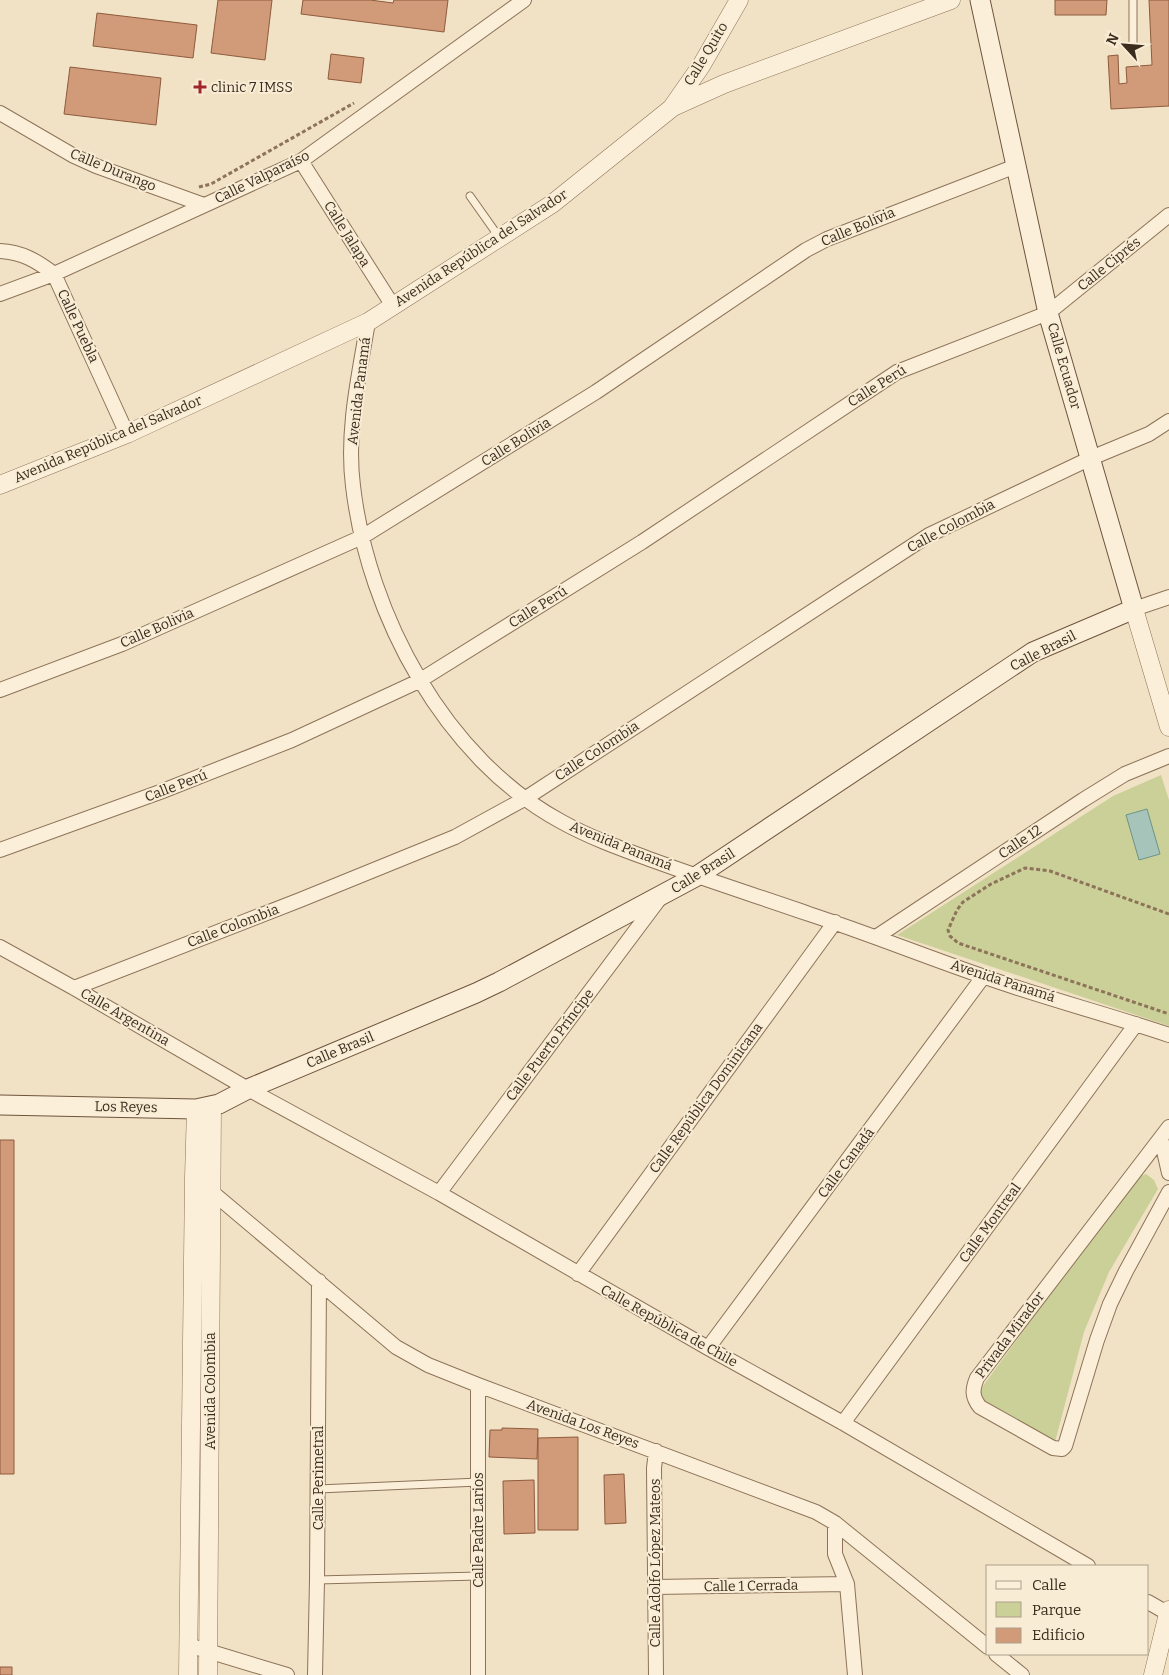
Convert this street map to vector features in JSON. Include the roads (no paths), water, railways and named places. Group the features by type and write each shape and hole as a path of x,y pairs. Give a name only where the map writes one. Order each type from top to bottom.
{"main road":[{"name":"Calle Ecuador","path":"980,0 1048,313 1134,609"},
{"name":"Calle Brasil","path":"248,1089 499,982 661,896 697,876 1033,652 1134,609"},
{"name":"Los Reyes","path":"0,1104 204,1108 248,1089"}],"street":[{"name":"Calle Valparaíso","path":"0,294 54,274 301,161 524,0"},
{"name":"Calle Quito","path":"673,107 701,66 739,0"},
{"name":"Avenida República del Salvador","path":"0,485 128,434 368,322 552,204 673,107 724,84 951,0"},
{"name":"Calle Durango","path":"0,113 81,159 204,205"},
{"name":"Calle Jalapa","path":"301,161 392,306"},
{"name":"Calle Bolivia","path":"0,690 122,644 362,537 596,392 806,250 826,239 1016,166"},
{"name":"Calle Ciprés","path":"1048,313 1169,215"},
{"name":"Calle Puebla","path":"0,250 25,255 38,261 54,274 128,434"},
{"name":"Calle Perú","path":"0,850 160,792 292,740 419,681 642,542 897,372 1048,313"},
{"name":"Avenida Panamá","path":"368,322 358,379 352,434 352,485 372,576 390,625 419,681 481,762 526,798 560,821 600,841 835,922 984,977 1169,1035"},
{"name":"Calle Colombia","path":"74,988 443,842 526,798 929,535 1091,458 1150,434 1169,421"},
{"path":"1134,609 1169,597"},
{"name":"Calle Ecuador","path":"1134,609 1169,727"},
{"name":"Calle 12","path":"876,937 1125,774 1169,756"},
{"name":"Calle Puerto Príncipe","path":"439,1194 661,896"},
{"name":"Calle República Dominicana","path":"578,1274 835,922"},
{"name":"Calle Argentina","path":"0,947 248,1089"},
{"name":"Calle Canadá","path":"708,1348 984,977"},
{"name":"Calle Montreal","path":"843,1423 1136,1024"},
{"name":"Calle República de Chile","path":"248,1089 439,1194 843,1423 1086,1565"},
{"name":"Avenida Colombia","path":"193,1674 188,1645 194,1177 204,1108"},
{"name":"Avenida Colombia","path":"204,1108 211,1190 208,1675"},
{"name":"Privada Mirador","path":"1165,1133 1169,1173"},
{"name":"Privada Mirador","path":"1165,1133 977,1378 972,1388 974,1399 980,1407 1053,1448 1062,1449 1065,1446 1097,1340 1110,1304 1169,1192"},
{"name":"Avenida Los Reyes","path":"194,1177 396,1347 411,1357 478,1385 803,1506 834,1523 986,1645"},
{"name":"Calle Perimetral","path":"315,1675 319,1281"},
{"name":"Calle Padre Larios","path":"478,1385 478,1675"},
{"name":"Calle Adolfo López Mateos","path":"656,1451 654,1468 656,1675"},
{"path":"834,1523 835,1554 847,1584 855,1675"},
{"name":"Calle 1 Cerrada","path":"655,1587 847,1584"},
{"path":"1149,1602 1168,1612 1153,1675"},
{"path":"188,1645 287,1675"},
{"path":"997,1655 1022,1675"}],"lane":[{"path":"1133,0 1133,46"},
{"path":"470,196 499,238"},
{"path":"318,1489 478,1482"},
{"path":"317,1580 478,1576"}],"water":[{"path":"1147,809 1160,854 1139,860 1126,815"}],"place":[{"name":"clinic 7 IMSS","path":"200,87"}]}
